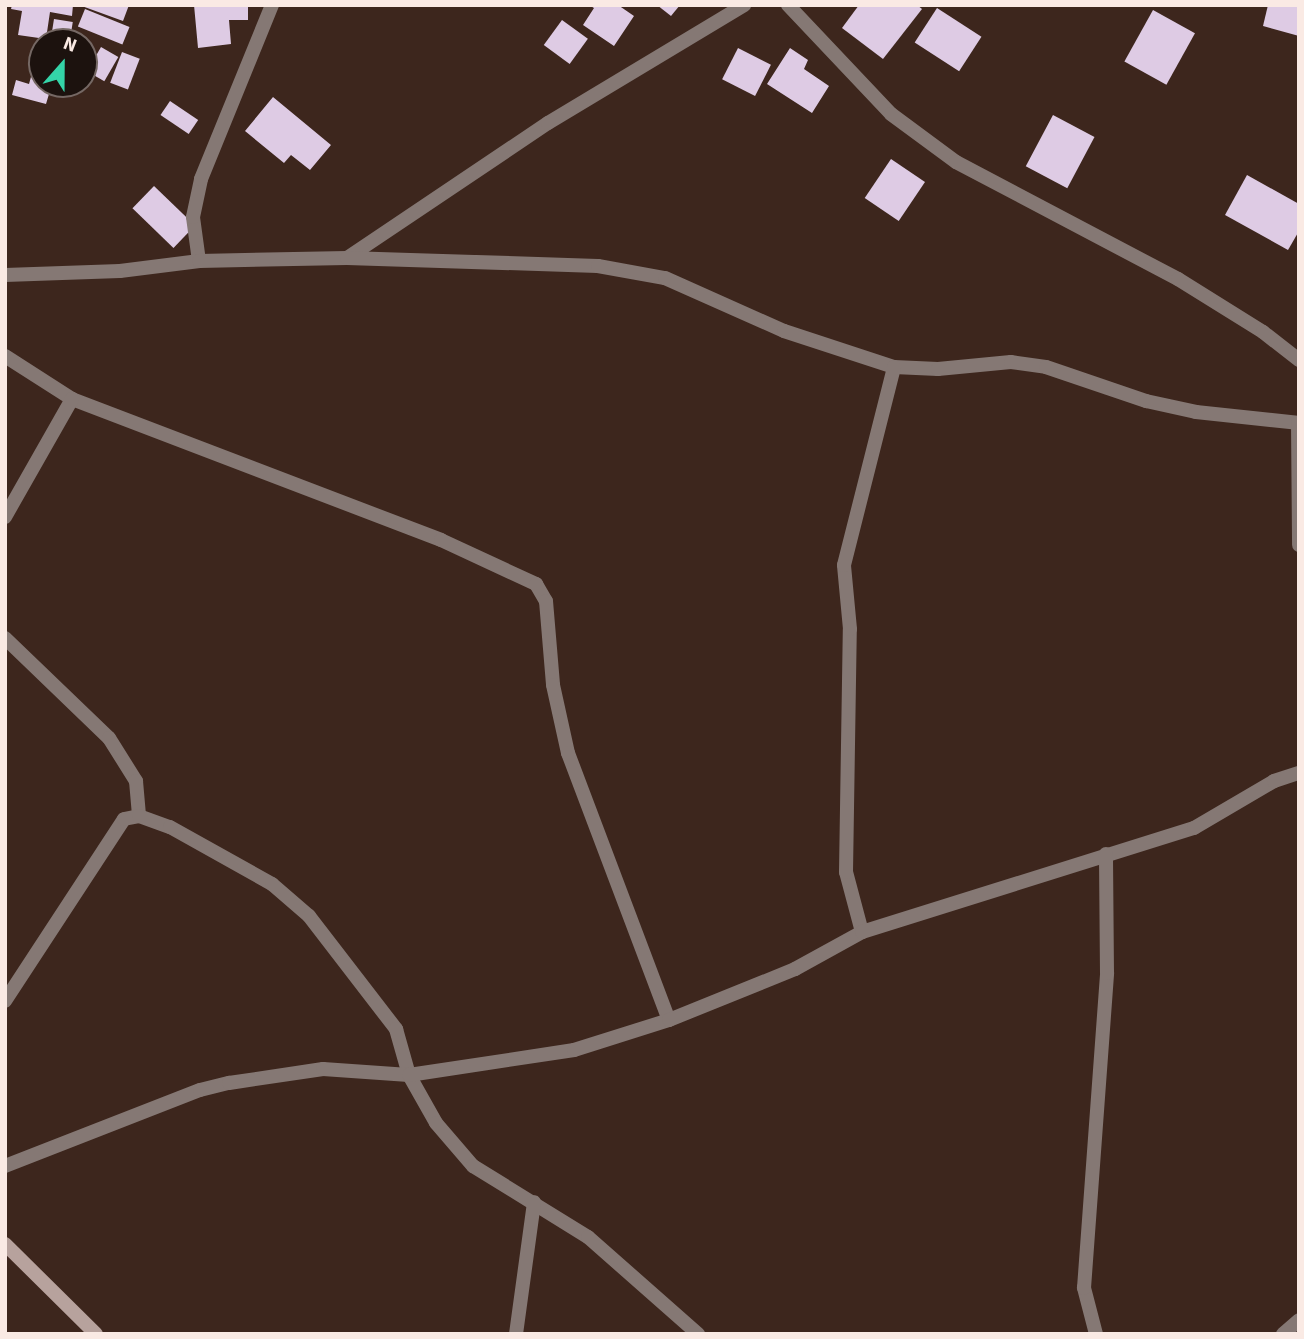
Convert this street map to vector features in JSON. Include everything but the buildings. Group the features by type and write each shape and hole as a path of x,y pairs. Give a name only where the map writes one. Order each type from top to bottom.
{"street":[{"path":"199,261 193,217 201,179 272,5"},
{"path":"347,258 548,123 744,5"},
{"path":"788,5 891,114 956,162 1178,279 1263,332 1299,360"},
{"path":"5,275 120,271 199,261 347,258 531,261 665,278 784,331 894,367 938,369 1011,362 1046,367 1146,401 1196,412 1298,423 1299,545"},
{"path":"5,356 72,399 440,540 536,584 546,601 553,685 568,754 668,1020"},
{"path":"862,932 846,872 850,654 845,565 894,367"},
{"path":"5,517 30,480 72,399"},
{"path":"5,638 109,738 136,780 139,816"},
{"path":"5,1166 201,1090 229,1083 323,1069 409,1075 574,1050 668,1020 795,969 862,932 1194,828 1273,781 1299,773"},
{"path":"5,1002 124,819 139,816 170,827 272,884 309,916 396,1029 409,1075 436,1123 473,1166 588,1237 698,1334"},
{"path":"1097,1334 1084,1288 1107,973 1106,854"},
{"path":"516,1334 534,1202"},
{"path":"5,1244 96,1334"},
{"path":"1283,1334 1299,1320"}]}
